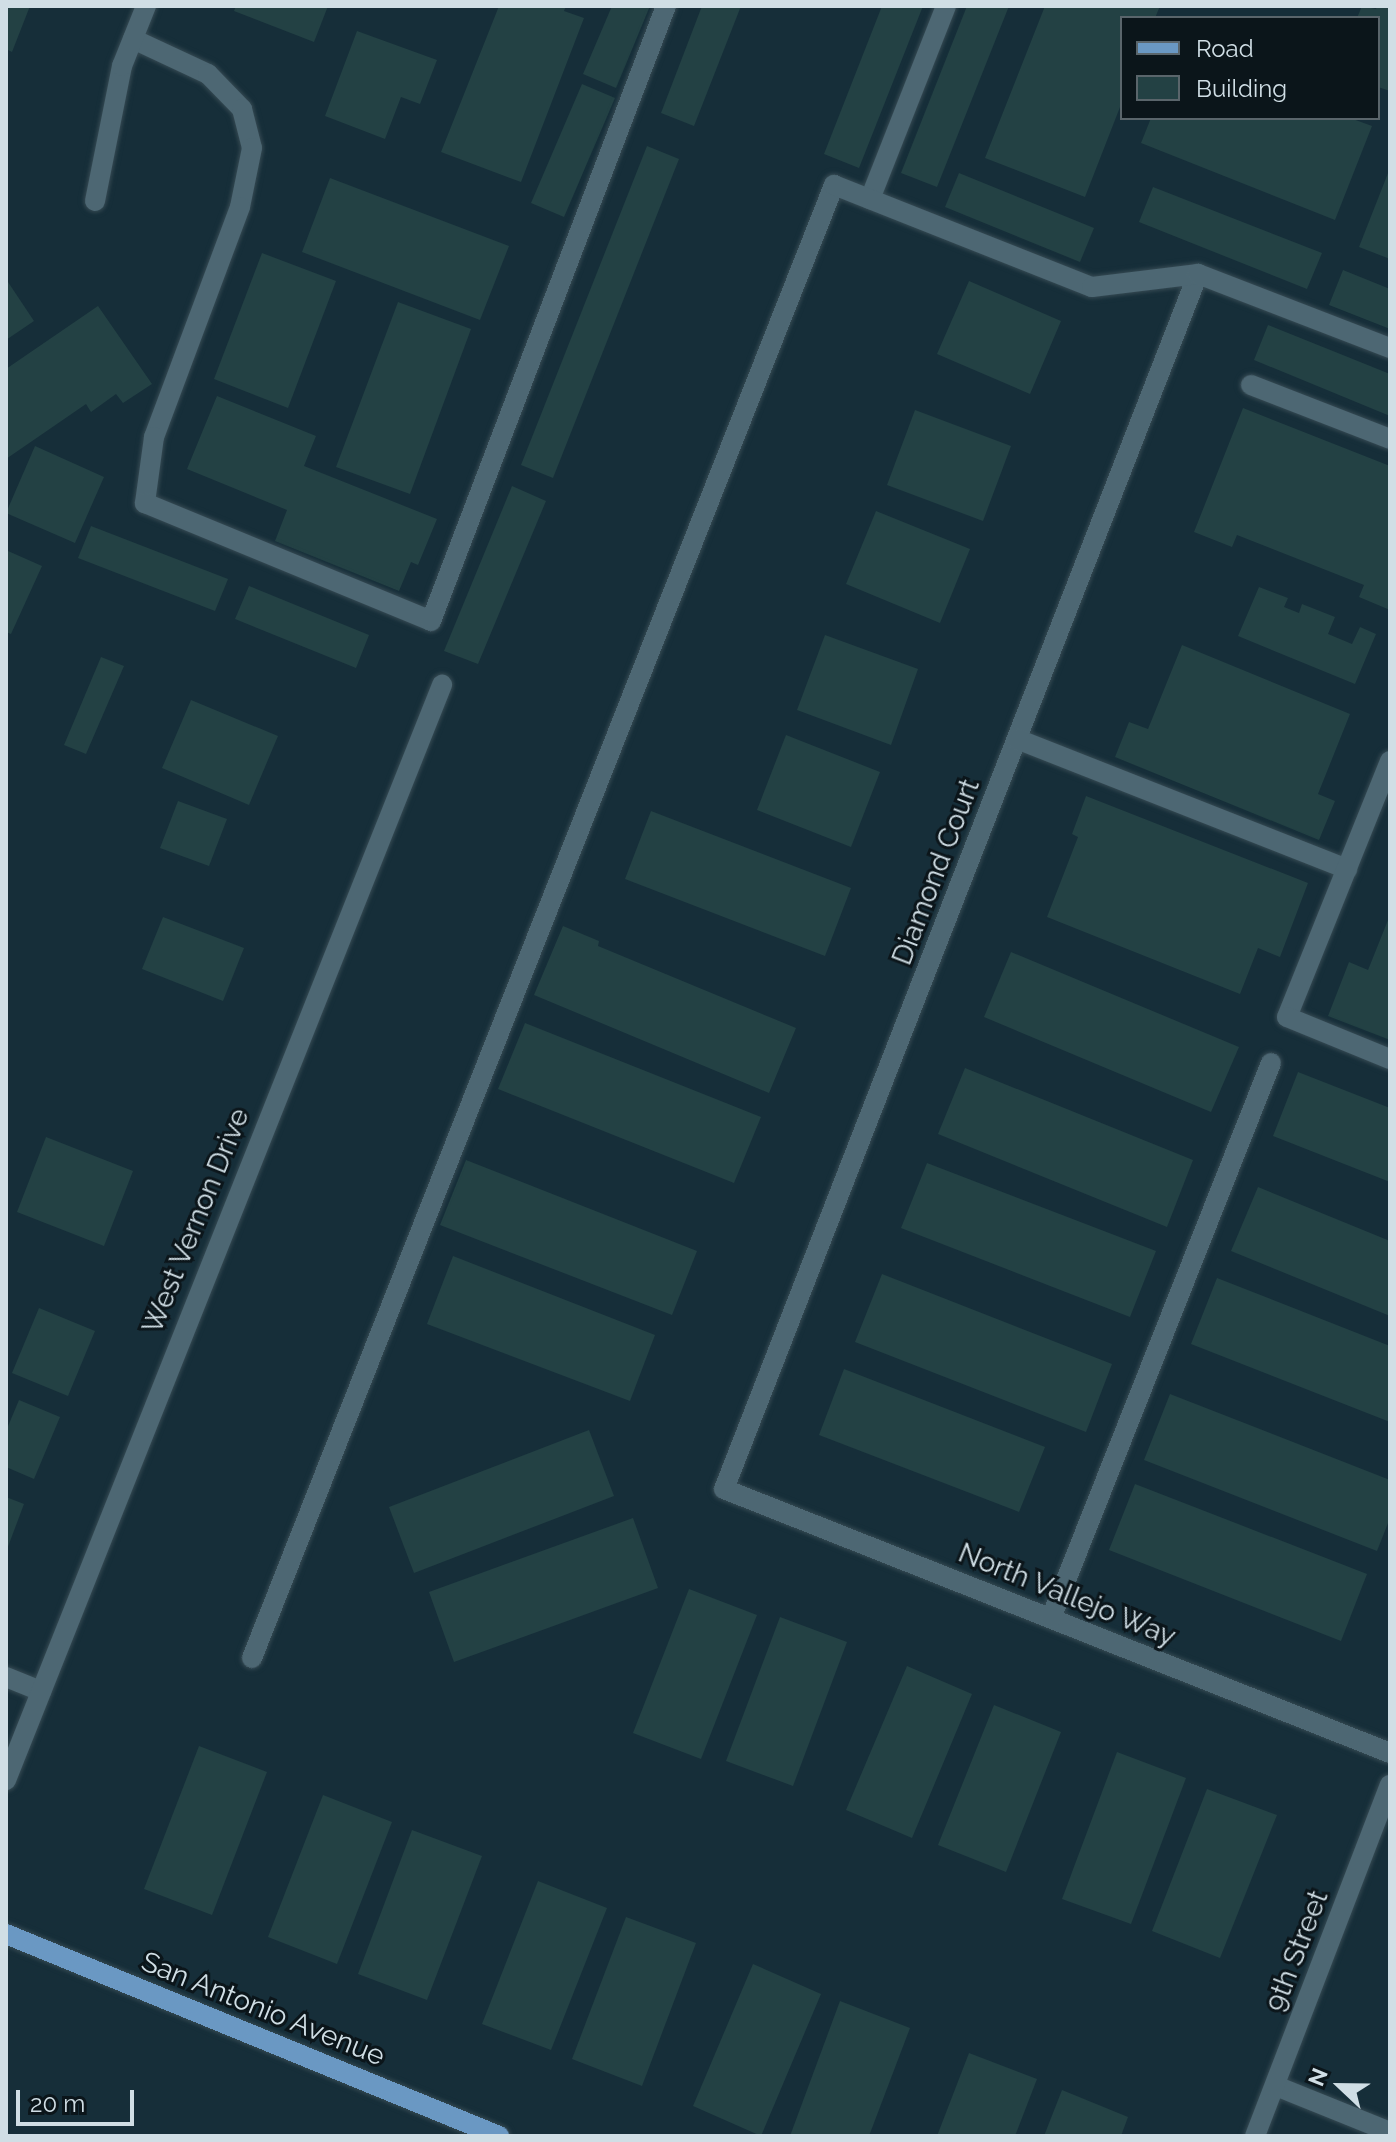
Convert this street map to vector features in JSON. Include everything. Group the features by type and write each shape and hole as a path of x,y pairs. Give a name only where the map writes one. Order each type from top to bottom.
{"main road":[{"name":"San Antonio Avenue","path":"6,1934 499,2136"}],"street":[{"path":"95,201 122,66 146,6"},
{"path":"133,39 208,74 242,109 252,148 240,207 154,437 145,503 431,621 666,6"},
{"path":"870,199 946,6"},
{"path":"252,1658 834,185 1092,287 1198,274 1390,348"},
{"name":"Diamond Court","path":"724,1489 1198,274"},
{"path":"1251,385 1390,439"},
{"name":"West Vernon Drive","path":"6,1780 442,685"},
{"path":"1017,739 1347,869"},
{"path":"1390,761 1287,1017 1390,1059"},
{"path":"1051,1618 1271,1063"},
{"name":"North Vallejo Way","path":"724,1489 1390,1753"},
{"path":"6,1677 41,1691"},
{"name":"9th Street","path":"1255,2136 1390,1785"},
{"path":"1276,2086 1390,2132"}],"building":[{"path":"6,6 30,6 12,52 6,49"},
{"path":"236,6 328,6 314,42 234,11"},
{"path":"499,6 566,6 564,11 584,18 521,182 441,152"},
{"path":"612,6 650,6 616,88 583,74"},
{"path":"702,6 741,6 694,126 661,113"},
{"path":"882,6 923,6 859,168 824,154"},
{"path":"967,6 1009,6 937,187 901,173"},
{"path":"1045,6 1160,6 1156,16 1120,16 1120,107 1085,197 985,158"},
{"path":"1362,6 1376,9 1377,6 1390,6 1390,91 1380,88 1380,16 1358,16"},
{"path":"357,31 437,60 420,104 401,97 385,139 325,116"},
{"path":"582,84 615,98 564,217 531,203"},
{"path":"1150,120 1356,120 1372,126 1335,220 1141,143"},
{"path":"647,146 679,159 553,478 521,465"},
{"path":"1390,168 1390,259 1359,247"},
{"path":"959,173 1094,228 1080,262 945,207"},
{"path":"330,178 509,246 480,320 302,252"},
{"path":"1153,187 1322,253 1307,289 1139,222"},
{"path":"262,253 336,281 288,408 214,379"},
{"path":"1343,270 1390,289 1390,329 1329,305"},
{"path":"6,279 34,321 6,340"},
{"path":"969,281 1061,321 1030,394 937,354"},
{"path":"398,302 471,329 410,494 336,467"},
{"path":"98,306 152,384 123,403 116,394 91,412 86,404 6,459 6,369"},
{"path":"1268,325 1390,374 1390,416 1254,360"},
{"path":"217,396 316,436 304,466 437,519 418,565 411,562 399,591 275,541 287,510 187,469"},
{"path":"1243,408 1390,466 1390,610 1359,597 1364,585 1237,535 1232,547 1194,532"},
{"path":"915,410 1011,446 983,521 887,485"},
{"path":"35,446 104,477 75,543 6,513"},
{"path":"512,486 546,501 478,664 444,651"},
{"path":"876,511 970,549 940,623 846,584"},
{"path":"91,526 228,579 215,611 78,558"},
{"path":"8,551 42,566 11,634 6,632"},
{"path":"249,586 369,635 356,668 235,619"},
{"path":"1259,587 1288,598 1284,607 1299,613 1302,604 1335,617 1328,634 1352,644 1360,627 1376,634 1355,684 1238,636"},
{"path":"825,635 918,669 891,745 797,710"},
{"path":"1182,645 1350,714 1318,794 1335,801 1319,840 1115,757 1129,722 1148,729"},
{"path":"101,657 124,666 86,754 64,745"},
{"path":"191,700 278,736 249,805 162,768"},
{"path":"786,735 880,772 851,847 757,810"},
{"path":"1086,796 1308,883 1280,957 1258,948 1240,994 1047,917 1078,837 1072,834"},
{"path":"178,801 227,819 209,866 160,848"},
{"path":"651,811 851,888 825,956 625,879"},
{"path":"1390,915 1390,1040 1328,1016 1349,962 1368,970"},
{"path":"163,917 244,948 223,1001 142,969"},
{"path":"563,926 599,941 598,946 796,1028 769,1093 534,995"},
{"path":"1011,952 1239,1047 1211,1112 984,1017"},
{"path":"525,1023 761,1117 734,1183 498,1089"},
{"path":"965,1068 1193,1160 1167,1227 938,1134"},
{"path":"1298,1072 1390,1108 1390,1182 1273,1136"},
{"path":"46,1137 133,1171 104,1246 17,1212"},
{"path":"466,1160 697,1251 672,1315 440,1225"},
{"path":"927,1163 1156,1251 1130,1317 901,1228"},
{"path":"1258,1187 1390,1241 1390,1316 1231,1251"},
{"path":"453,1256 655,1335 630,1401 427,1324"},
{"path":"882,1274 1112,1364 1086,1432 855,1342"},
{"path":"1217,1278 1390,1346 1390,1422 1191,1344"},
{"path":"39,1308 95,1331 68,1396 12,1373"},
{"path":"844,1369 1045,1447 1019,1512 819,1435"},
{"path":"1170,1394 1390,1480 1390,1518 1377,1551 1144,1460"},
{"path":"19,1400 60,1417 34,1479 6,1467 6,1431"},
{"path":"589,1430 614,1496 414,1573 389,1507"},
{"path":"1135,1484 1367,1574 1341,1641 1109,1550"},
{"path":"6,1497 24,1504 6,1552"},
{"path":"633,1518 658,1588 454,1662 429,1592"},
{"path":"689,1589 757,1615 701,1759 633,1733"},
{"path":"780,1617 847,1642 793,1786 726,1761"},
{"path":"907,1666 972,1694 912,1838 846,1810"},
{"path":"994,1705 1061,1732 1006,1872 938,1845"},
{"path":"199,1746 267,1772 212,1915 144,1889"},
{"path":"1117,1752 1186,1778 1131,1924 1062,1899"},
{"path":"1207,1789 1277,1815 1220,1958 1152,1931"},
{"path":"323,1795 392,1822 337,1964 268,1937"},
{"path":"412,1830 482,1856 427,2000 358,1974"},
{"path":"538,1881 607,1908 551,2050 482,2024"},
{"path":"626,1917 696,1943 642,2086 572,2059"},
{"path":"753,1964 821,1994 761,2136 693,2106"},
{"path":"840,2001 910,2028 869,2136 790,2136"},
{"path":"969,2053 1037,2079 1015,2136 937,2136"},
{"path":"1062,2090 1128,2117 1121,2136 1044,2136"}]}
